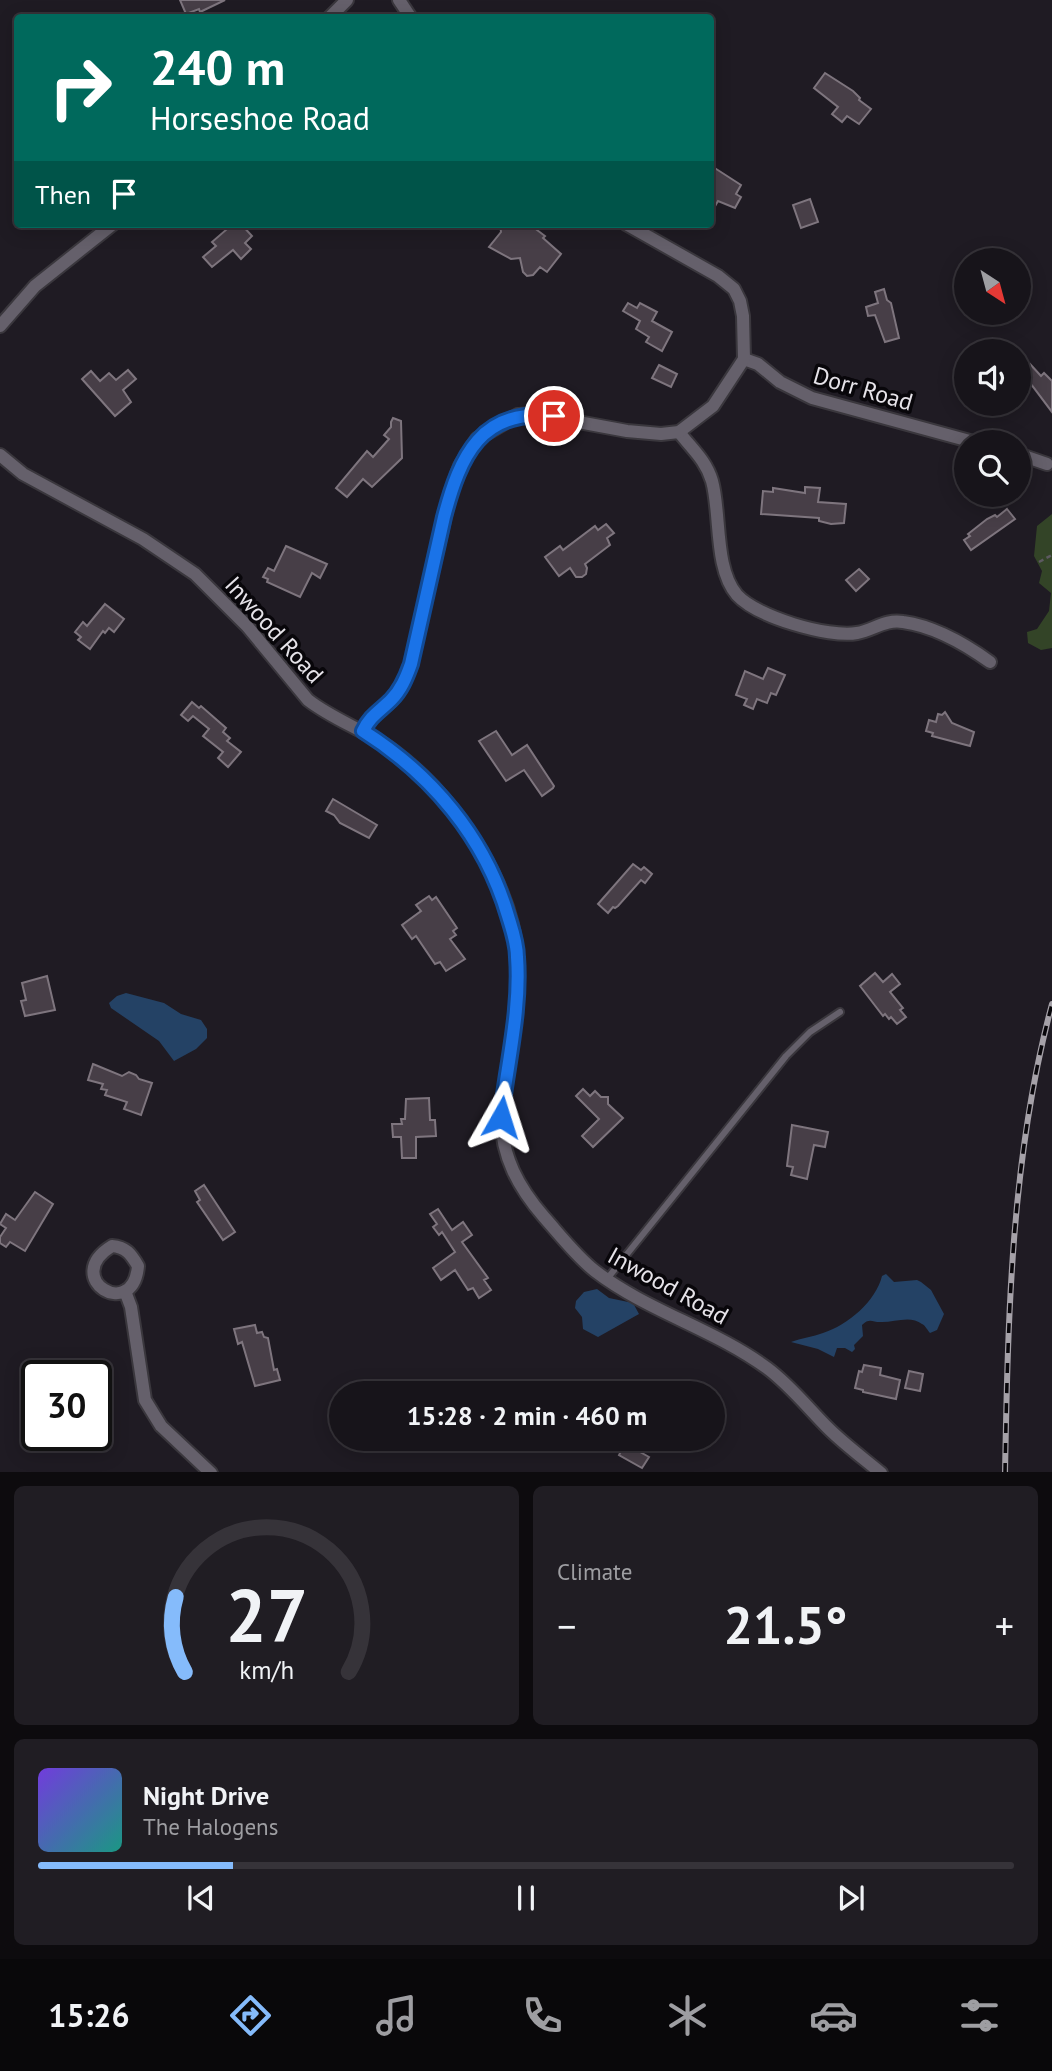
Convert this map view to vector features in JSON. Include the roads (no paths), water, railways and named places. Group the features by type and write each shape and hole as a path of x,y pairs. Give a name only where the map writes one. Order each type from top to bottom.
{"street":[{"path":"332,14 347,0"},
{"path":"0,326 36,286 108,228"},
{"path":"363,731 368,719 392,700 404,684 450,494 460,466 477,439 518,415 535,414 627,431 661,434 680,432 713,406 744,359 743,316 734,289 718,276 633,228"},
{"name":"Dorr Road","path":"744,359 758,364 780,382 812,398 954,437"},
{"path":"680,432 699,455 709,473 725,566 734,592 743,601 799,626 830,634 858,633 888,621 928,628 973,650 990,662"},
{"name":"Inwood Road","path":"0,455 23,474 118,524 180,563 212,590 247,626 308,700 363,731 413,766 441,796 468,829 486,858 500,888 514,935 518,968 517,994 501,1117 502,1137 514,1176 534,1206 583,1260 607,1279 738,1349 768,1369 846,1444 881,1472"},
{"path":"1031,458 1047,464"},
{"path":"125,1291 131,1307 145,1400 161,1426 211,1472"}],"lane":[{"path":"607,1279 786,1056 810,1032 840,1012"}],"water":[{"path":"126,993 164,1003 181,1014 201,1020 207,1029 207,1038 196,1049 174,1061 159,1041 111,1008 109,1003"},
{"path":"886,1274 894,1282 917,1280 931,1290 944,1314 937,1330 930,1333 918,1321 913,1320 867,1321 862,1325 863,1336 854,1345 855,1349 852,1352 837,1348 834,1357 818,1349 791,1342 832,1329 851,1318 867,1303 882,1276"},
{"path":"597,1289 609,1298 633,1303 639,1314 598,1337 583,1329 582,1317 575,1308 576,1301 584,1292"}],"railway":[{"path":"1005,1472 1014,1237 1028,1119 1052,1004"}]}
